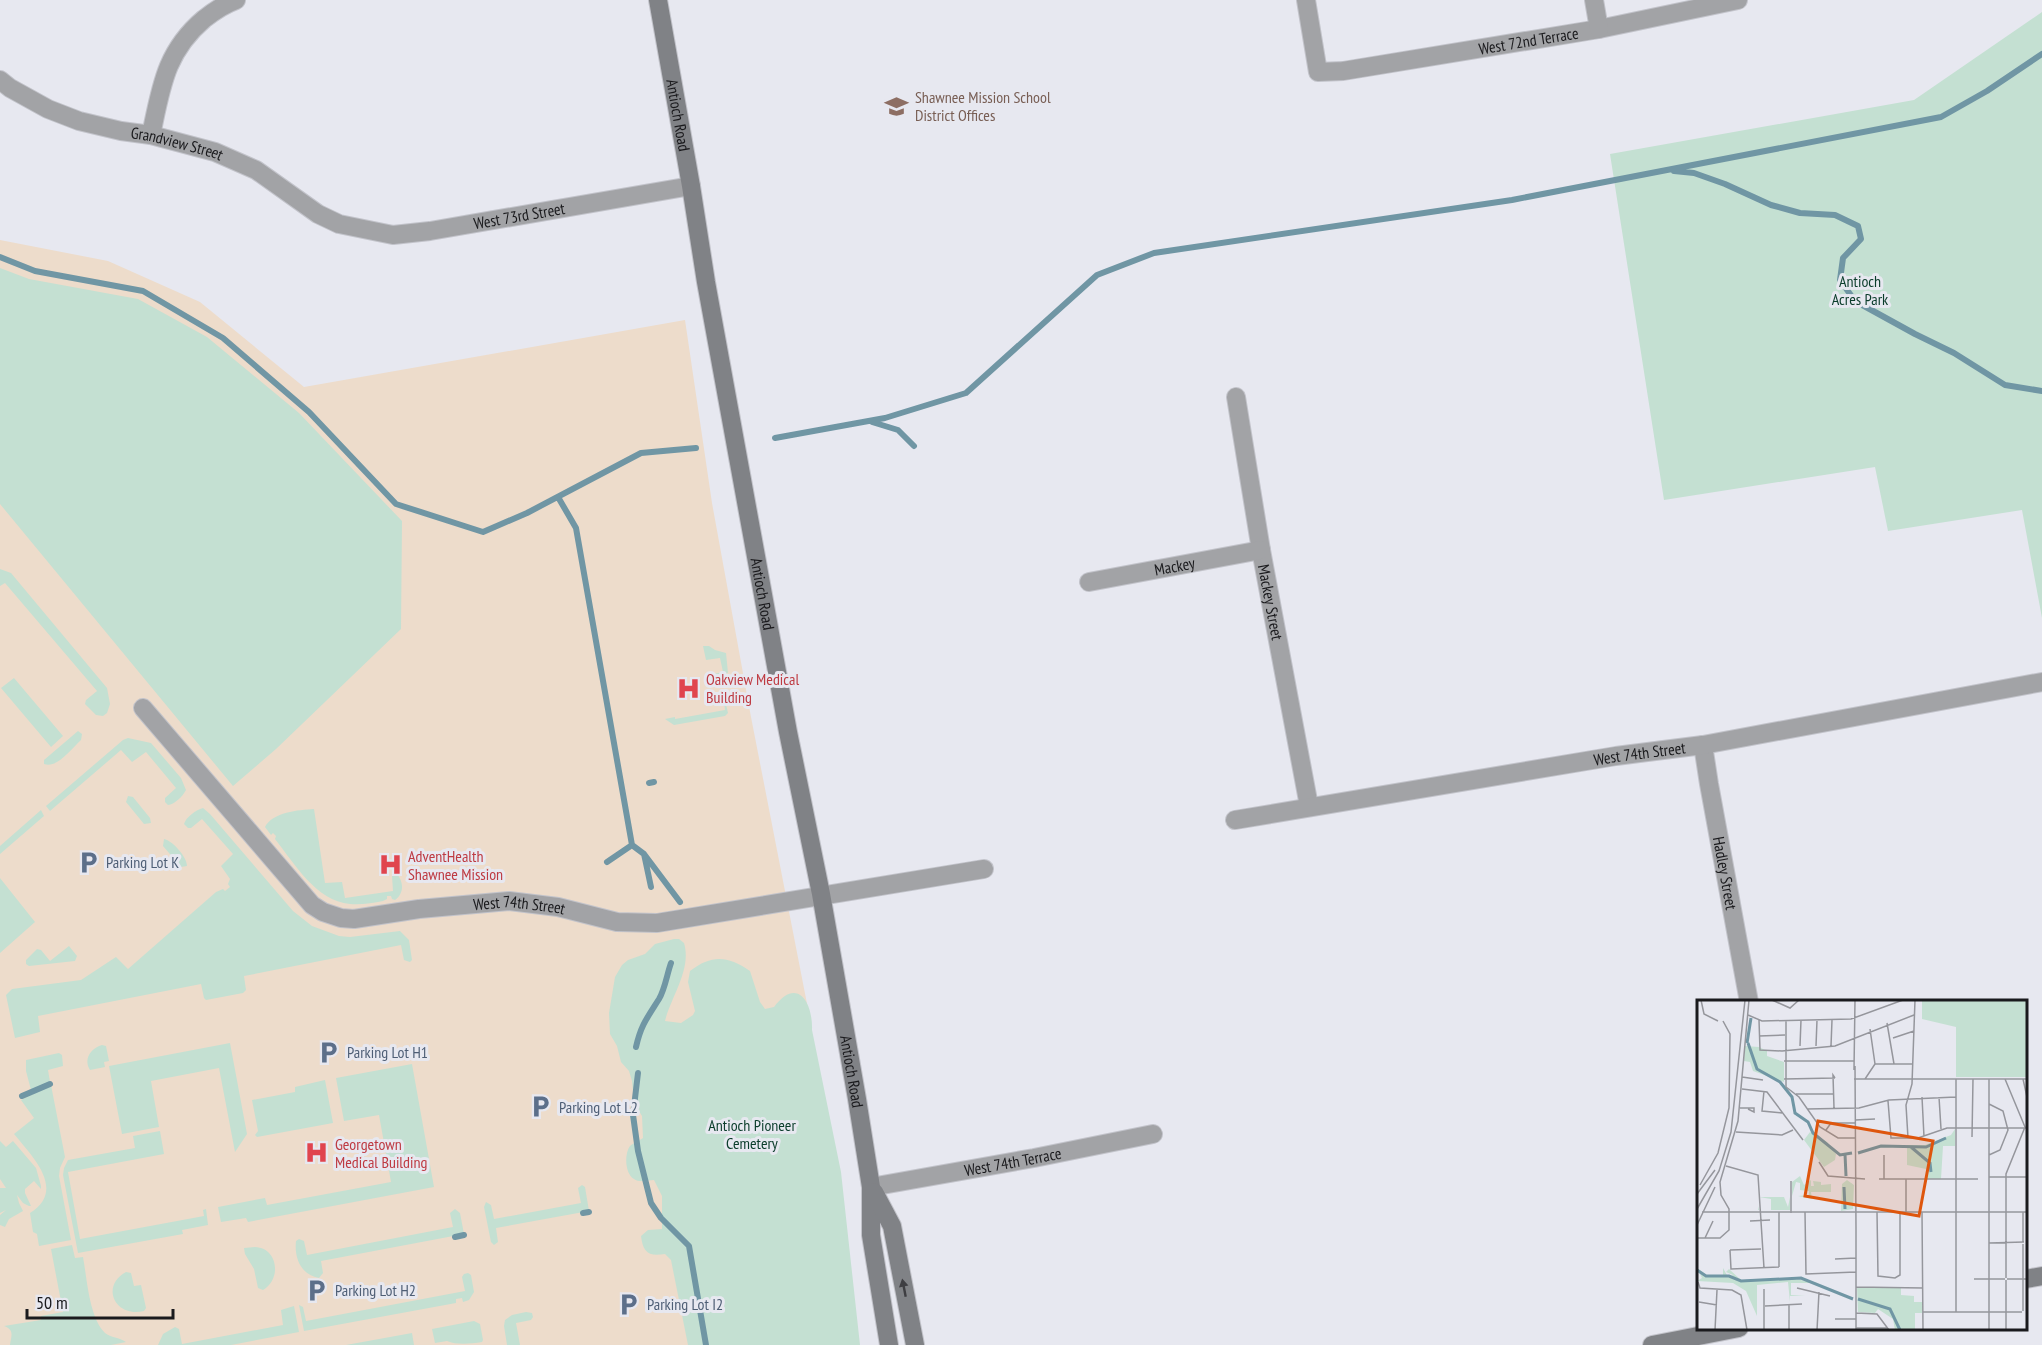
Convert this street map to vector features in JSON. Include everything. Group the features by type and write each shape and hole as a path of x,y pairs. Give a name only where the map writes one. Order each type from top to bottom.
{"main road":[{"name":"Antioch Road","path":"658,0 706,282 784,710 821,894 871,1187 871,1235 889,1345"},
{"name":"Antioch Road","path":"871,1187 892,1226 915,1345"},
{"path":"2027,1279 2042,1276"},
{"path":"1652,1345 1687,1342 1735,1330"}],"street":[{"path":"151,135 162,81 178,47 192,30 213,12 236,0"},
{"name":"West 72nd Terrace","path":"1306,0 1318,72 1343,71 1599,29 1680,10 1738,0"},
{"path":"1594,0 1599,29"},
{"name":"Grandview Street","path":"0,80 48,109 79,121 120,131 151,135 215,152 256,170 318,214 347,226"},
{"name":"West 73rd Street","path":"347,226 393,235 430,231 691,186"},
{"name":"Mackey Street","path":"1236,397 1261,550 1309,806"},
{"name":"Mackey","path":"1089,582 1261,550"},
{"name":"West 74th Street","path":"1235,820 1616,756 1704,745 2042,682"},
{"name":"West 74th Street","path":"143,708 312,905 323,912 341,918 354,919 430,908 509,901 558,907 617,922 657,923 984,868"},
{"name":"Hadley Street","path":"1704,745 1749,1000"},
{"name":"West 74th Terrace","path":"871,1187 1153,1134"}],"shaded area":[{"name":"AdventHealth Shawnee Mission","path":"0,240 108,261 200,302 304,387 685,320 712,503 809,1014 712,1345 0,1345"}],"green space":[{"name":"Antioch Acres Park","path":"2042,12 2042,618 2022,510 1888,531 1875,467 1664,500 1610,154 1914,100"},
{"path":"0,268 29,279 138,299 207,337 299,413 402,521 401,629 276,749 233,786 0,504"},
{"path":"0,569 11,573 107,688 110,704 107,713 103,716 96,715 85,704 86,700 97,691 5,583 0,586"},
{"path":"703,646 726,653 728,673 709,676 723,672 720,658 706,660"},
{"path":"14,678 63,736 51,747 1,688"},
{"path":"724,700 728,713 725,716 674,725 665,719 725,710"},
{"path":"78,731 82,734 81,740 69,752 59,761 49,765 44,764 44,760"},
{"path":"128,738 151,743 181,778 186,790 178,800 170,805 165,802 165,798 176,788 146,752 132,762 121,750 50,811 46,806"},
{"path":"128,796 133,797 150,818 151,823 144,824 126,802"},
{"path":"203,808 293,911 312,926 339,936 350,937 400,931 409,940 412,960 410,962 404,960 401,945 244,976 246,990 243,993 206,1000 201,984 38,1016 40,1032 15,1038 6,995 12,989 81,980 116,957 128,969 216,892 223,889 225,891 230,887 228,884 230,879 221,866 233,854 202,819 191,828 184,824 192,814"},
{"path":"314,809 325,883 342,882 345,898 393,891 392,876 397,874 402,888 395,900 387,896 387,899 383,901 350,904 327,896 298,869 275,839 276,836 273,833 271,835 265,827 280,815"},
{"path":"41,810 44,816 0,854 0,846"},
{"path":"164,839 179,850 187,866 181,867 163,846"},
{"path":"0,878 35,922 0,953"},
{"name":"Antioch Pioneer Cemetery","path":"679,939 684,943 685,963 665,1021 681,1023 693,1015 695,1011 688,982 690,971 706,962 720,959 734,962 750,971 760,1002 765,1009 774,1007 782,998 796,993 802,996 810,1010 841,1172 860,1345 688,1345 671,1260 665,1254 650,1254 645,1250 642,1241 641,1236 648,1230 662,1229 662,1196 654,1180 636,1180 627,1168 628,1150 631,1145 643,1138 642,1116 634,1103 629,1071 621,1062 617,1046 610,1034 609,1013 615,977 622,965 628,960 645,954 655,944"},
{"path":"69,946 77,956 75,961 29,966 26,964 26,960 37,949 41,950 50,961"},
{"path":"230,1043 247,1134 235,1152 219,1068 151,1081 159,1127 122,1134 109,1066"},
{"path":"102,1045 106,1046 109,1061 104,1062 105,1067 90,1070 87,1062 89,1055"},
{"path":"59,1053 62,1055 63,1066 48,1070 50,1082 31,1090 26,1071 26,1060"},
{"path":"412,1064 434,1187 248,1222 246,1218 221,1222 218,1207 265,1198 267,1205 391,1182 379,1115 344,1121 336,1078"},
{"path":"325,1080 333,1123 257,1137 255,1135 258,1131 252,1100 295,1092 295,1087"},
{"path":"51,1085 65,1157 59,1176 71,1240 39,1246 37,1234 33,1232 30,1213 41,1204 46,1194 46,1184 37,1163 14,1134 34,1118 21,1100"},
{"path":"160,1131 164,1154 68,1172 80,1239 204,1216 203,1210 206,1209 208,1225 182,1230 183,1234 78,1253 63,1175 68,1160 135,1148 133,1136"},
{"path":"0,1141 6,1147 13,1141 36,1168 41,1186 41,1189 34,1181 25,1189 31,1206 23,1203 17,1195 23,1211 9,1219 5,1227 0,1225 0,1215 6,1210 0,1213 0,1188 6,1188 0,1179"},
{"path":"582,1185 585,1187 589,1211 496,1228 498,1242 494,1245 491,1242 484,1207 486,1202 491,1205 494,1219 581,1203 578,1188"},
{"path":"455,1209 460,1213 464,1234 321,1261 323,1273 319,1278 303,1269 296,1254 296,1241 299,1239 304,1241 307,1255 453,1227 450,1213"},
{"path":"72,1245 75,1258 83,1257 92,1307 100,1326 107,1335 126,1342 111,1345 10,1345 11,1331 4,1326 41,1320 41,1316 63,1312 51,1249"},
{"path":"255,1247 269,1253 275,1265 273,1279 263,1290 258,1288 254,1269 245,1254 244,1248"},
{"path":"126,1272 131,1273 134,1286 141,1285 146,1308 144,1311 125,1310 114,1299 114,1285 118,1278"},
{"path":"468,1273 471,1275 474,1292 469,1300 463,1302 462,1298 456,1299 456,1303 304,1331 299,1305 303,1307 306,1321 465,1291 462,1277"},
{"path":"294,1306 299,1332 231,1345 158,1345 163,1334 175,1327 179,1329 182,1344 283,1325 281,1310"},
{"path":"532,1313 531,1320 516,1323 520,1345 507,1345 505,1320 512,1315"},
{"path":"474,1321 480,1324 482,1342 435,1343 432,1329"},
{"path":"412,1333 414,1345 346,1345"}],"waterway":[{"path":"775,438 885,418 966,393 1097,275 1154,253 1512,200 1941,117 1987,91 2042,54"},
{"path":"1674,171 1694,173 1771,205 1800,213 1835,215 1858,226 1861,239 1843,258 1840,280 1855,301 1954,353 2005,385 2042,391"},
{"path":"0,257 35,271 143,291 223,338 309,412 396,504 483,532 527,513 641,453 696,448"},
{"path":"872,422 898,430 914,446"},
{"path":"558,497 576,528 632,845 644,854 651,887"},
{"path":"649,783 654,782"},
{"path":"607,862 632,845"},
{"path":"644,854 680,902"},
{"path":"636,1047 642,1027 661,995 671,963"},
{"path":"638,1073 633,1115 638,1151 651,1203 661,1218 689,1246 706,1345"},
{"path":"22,1096 50,1084"},
{"path":"583,1213 589,1212"},
{"path":"455,1237 464,1235"}],"place":[{"name":"Shawnee Mission School District Offices","path":"897,106"},
{"name":"Oakview Medical Building","path":"688,688"},
{"name":"Parking Lot K","path":"88,862"},
{"name":"AdventHealth Shawnee Mission","path":"390,865"},
{"name":"Parking Lot H1","path":"329,1052"},
{"name":"Parking Lot L2","path":"541,1107"},
{"name":"Georgetown Medical Building","path":"317,1153"},
{"name":"Parking Lot H2","path":"317,1290"},
{"name":"Parking Lot I2","path":"629,1304"}]}
